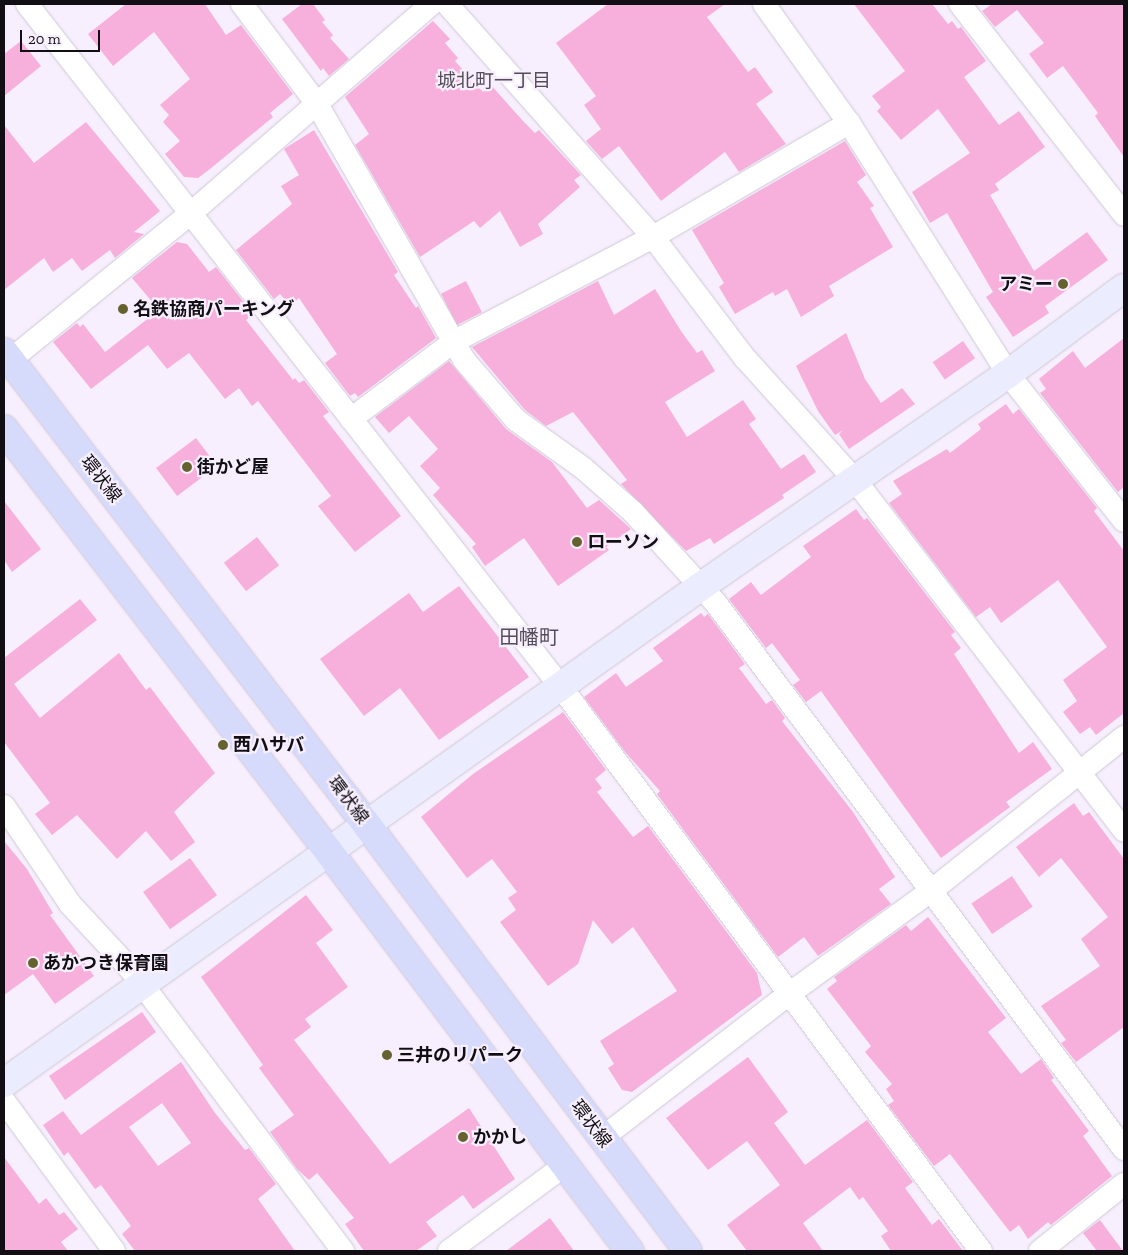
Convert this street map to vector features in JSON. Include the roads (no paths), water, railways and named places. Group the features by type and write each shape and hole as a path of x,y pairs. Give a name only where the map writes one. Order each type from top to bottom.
{"main road":[{"name":"環状線","path":"6,359 367,825 688,1251"},
{"path":"4,429 329,852 630,1251"}],"street":[{"path":"27,4 561,687 981,1251"},
{"path":"242,4 317,104 464,360 516,420 583,468 633,512 715,602 1124,1149"},
{"path":"6,359 190,214 432,4"},
{"path":"447,4 654,237 745,358 855,480 1124,831"},
{"path":"764,4 848,123 1008,374 1124,521"},
{"path":"960,4 1124,215"},
{"path":"351,419 454,342 654,237 848,123"},
{"path":"4,1083 700,587 1008,374 1124,288"},
{"path":"602,1138 788,994 931,891 1124,737"},
{"path":"4,806 70,904 143,984 343,1251"},
{"path":"4,1101 114,1251"},
{"path":"449,1251 564,1166"},
{"path":"1040,1251 1124,1184"}],"place":[{"name":"アミー","path":"1063,284"},
{"name":"名鉄協商パーキング","path":"123,309"},
{"name":"街かど屋","path":"187,467"},
{"name":"ローソン","path":"577,542"},
{"name":"西ハサバ","path":"223,745"},
{"name":"あかつき保育園","path":"33,963"},
{"name":"三井のリパーク","path":"387,1055"},
{"name":"かかし","path":"463,1137"}],"district":[{"name":"城北町一丁目","path":"494,81"},
{"name":"田幡町","path":"529,637"}]}
